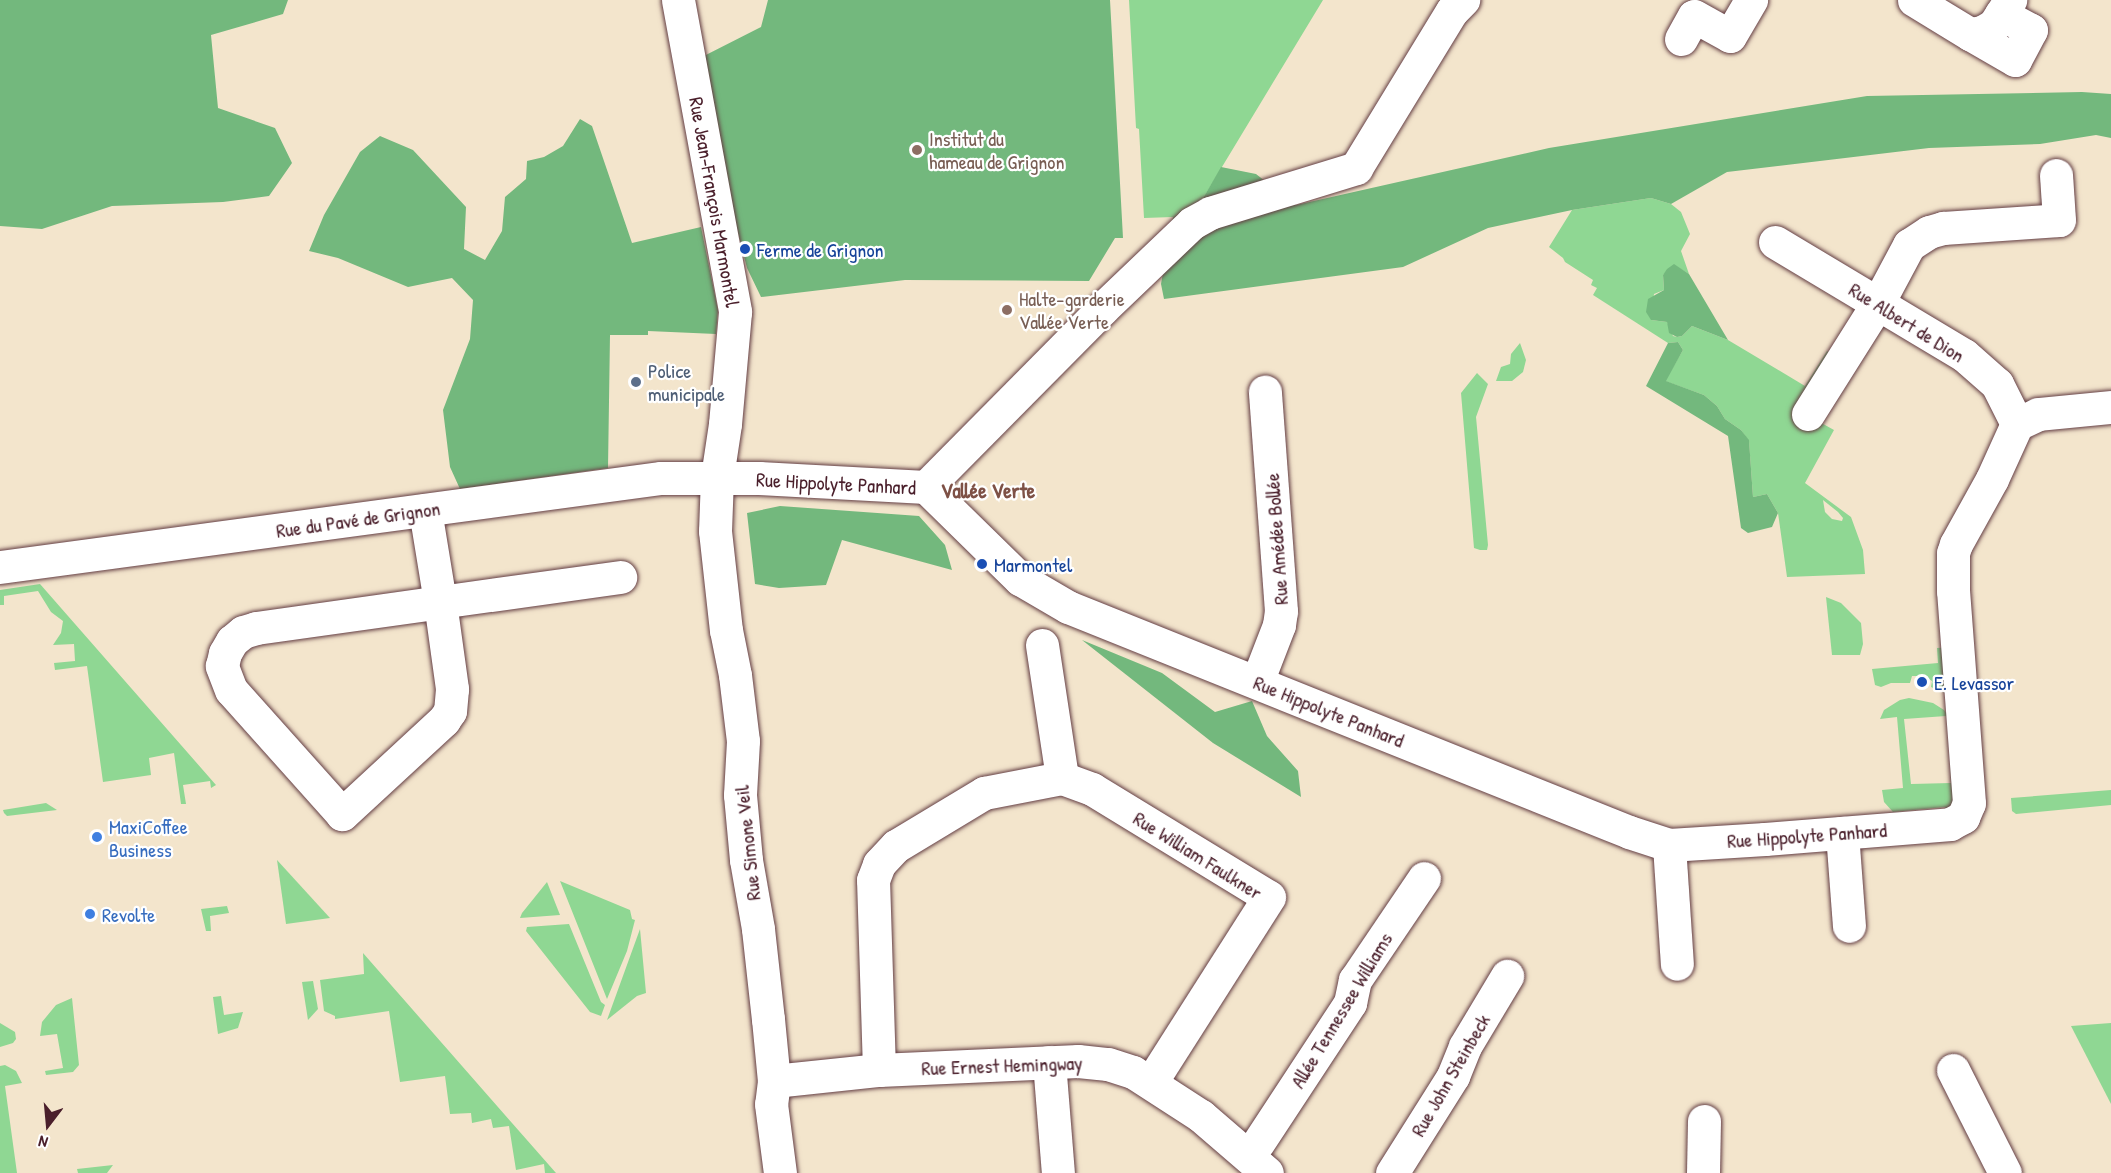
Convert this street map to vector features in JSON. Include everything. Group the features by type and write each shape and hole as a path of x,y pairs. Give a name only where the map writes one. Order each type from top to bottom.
{"street":[{"name":"Rue Jean-François Marmontel","path":"678,0 735,312 725,424 717,477"},
{"path":"926,487 1102,309 1192,223 1210,213 1356,168 1452,11 1462,0"},
{"path":"1681,39 1694,16 1730,36 1751,0"},
{"path":"1914,0 1970,34 1982,32 1994,26 2006,7"},
{"path":"1808,414 1878,303 1903,253 1910,244 1929,232 1943,228 2059,219 2056,175"},
{"name":"Rue Albert de Dion","path":"1775,242 1964,355 1997,384 2017,424"},
{"name":"Rue Amédée Bollée","path":"1257,682 1280,625 1281,611 1265,392"},
{"path":"2017,424 2038,414 2111,406"},
{"name":"Rue Hippolyte Panhard","path":"717,477 926,487 1020,579 1068,607 1596,819 1669,845 1950,824 1963,817 1969,803 1960,707 1953,553 1964,526 1992,479 2017,424"},
{"name":"Rue du Pavé de Grignon","path":"0,567 661,478 717,477"},
{"name":"Rue Simone Veil","path":"717,477 715,531 726,630 735,675 743,741 739,785 746,860 758,929 774,1081 771,1104 780,1173"},
{"path":"425,510 440,602 452,689 450,711 444,720 342,814 231,690 222,666 225,653 232,641 243,632 256,628 440,602 620,577"},
{"path":"879,1070 873,880 879,864 896,846 984,793 1062,778 1042,645"},
{"name":"Rue William Faulkner","path":"1062,778 1092,789 1269,897 1151,1082"},
{"path":"1842,833 1849,926"},
{"path":"1669,845 1677,964"},
{"name":"Allée Tennessee Williams","path":"1253,1164 1350,1004 1355,981 1424,878"},
{"name":"Rue John Steinbeck","path":"1392,1173 1453,1076 1465,1046 1507,976"},
{"name":"Rue Ernest Hemingway","path":"774,1081 879,1070 1078,1061 1108,1064 1133,1072 1151,1082 1201,1116 1253,1164"},
{"path":"1049,1062 1058,1173"},
{"path":"1953,1070 2005,1173"},
{"path":"1703,1173 1704,1121"}],"green space":[{"path":"0,0 288,0 283,14 211,35 218,108 275,128 292,163 269,196 223,202 112,206 42,229 0,226"},
{"name":"Institut du hameau de Grignon","path":"768,0 1110,0 1123,238 1115,238 1089,281 905,280 761,297 747,268 694,61 761,27"},
{"path":"1129,0 1323,0 1202,200 1173,217 1144,218 1139,129 1136,128"},
{"path":"2082,92 2111,94 2111,138 2096,135 2040,144 1929,148 1727,172 1671,204 1651,198 1572,210 1488,228 1403,267 1164,299 1161,284 1173,217 1202,200 1221,167 1256,174 1296,205 1549,148 1867,96"},
{"path":"580,119 592,126 632,243 701,227 718,310 716,334 648,331 648,335 610,335 608,468 460,489 450,467 443,410 470,339 473,300 452,278 408,287 338,258 309,251 324,215 360,152 380,136 413,150 466,207 464,249 485,260 502,231 505,197 526,179 527,161 544,157 563,146"},
{"path":"1651,198 1671,204 1681,212 1690,234 1681,251 1689,274 1674,265 1663,275 1664,290 1654,294 1651,320 1667,322 1673,336 1682,336 1692,326 1728,340 1805,386 1827,351 1832,354 1798,410 1834,430 1805,483 1851,517 1863,550 1865,574 1787,577 1778,513 1767,494 1753,497 1749,441 1741,430 1725,419 1717,406 1704,395 1665,381 1683,350 1678,342 1668,343 1593,295 1597,288 1591,285 1593,280 1565,262 1549,247 1572,210","holes":["1823,500 1843,518 1842,521 1832,519 1825,512"]},
{"path":"1674,264 1689,274 1728,340 1692,326 1682,336 1677,337 1669,333 1667,322 1651,320 1646,312 1648,299 1664,290 1663,275"},
{"path":"1678,342 1683,350 1666,381 1704,395 1717,406 1725,419 1741,430 1749,440 1753,497 1767,494 1778,513 1772,527 1748,533 1741,528 1728,436 1646,386 1668,343"},
{"path":"1520,343 1526,360 1523,372 1512,381 1496,381 1501,367 1510,364 1511,354"},
{"path":"1477,373 1488,384 1476,417 1487,550 1474,548 1461,393"},
{"path":"780,506 919,516 945,545 952,570 842,540 826,585 779,588 755,584 747,513"},
{"path":"40,584 216,785 211,788 210,781 183,785 186,804 181,804 174,753 149,758 151,775 103,782 87,666 55,670 54,663 75,661 74,644 53,645 61,633 63,621 51,612 38,591 4,596 4,605 0,605 0,590"},
{"path":"1826,597 1841,603 1861,623 1863,644 1860,655 1832,655"},
{"path":"1082,640 1162,673 1215,712 1252,701 1267,736 1298,771 1301,797 1213,743"},
{"path":"1950,647 1945,693 1931,687 1932,681 1924,676 1912,676 1910,683 1891,683 1881,687 1875,685 1872,669 1938,663 1937,648"},
{"path":"1909,698 1933,703 1944,710 1952,721 1946,716 1904,719 1911,784 1951,783 1950,761 1961,790 1947,812 1945,807 1893,812 1884,802 1882,790 1903,788 1897,717 1880,719 1884,710 1900,700"},
{"path":"2111,790 2111,805 2016,814 2012,811 2011,798"},
{"path":"46,803 57,810 7,816 3,810"},
{"path":"277,860 330,918 286,924"},
{"path":"560,881 630,910 632,919 635,920 627,951 607,999"},
{"path":"547,882 560,915 520,918 522,913"},
{"path":"227,906 229,913 210,916 211,931 206,931 201,909"},
{"path":"569,924 601,1002 605,1005 601,1016 590,1012 526,931 527,927"},
{"path":"640,929 646,993 637,996 607,1020"},
{"path":"363,953 556,1173 545,1173 544,1164 516,1170 509,1126 493,1128 491,1119 472,1123 471,1113 450,1114 445,1076 400,1082 389,1011 335,1019 335,1016 324,1011 320,980 364,974"},
{"path":"313,981 318,1009 308,1020 302,982"},
{"path":"221,996 224,1015 243,1012 238,1028 218,1034 213,997"},
{"path":"72,998 79,1065 73,1072 46,1075 45,1071 63,1068 57,1034 40,1036 42,1022 56,1005"},
{"path":"0,1023 15,1032 16,1039 13,1043 0,1047"},
{"path":"2111,1023 2111,1104 2071,1026"},
{"path":"5,1065 16,1071 22,1083 5,1086 17,1173 0,1173 0,1066"},
{"path":"113,1165 107,1173 78,1173 77,1169"}],"place":[{"name":"Institut du hameau de Grignon","path":"917,150"},
{"name":"Ferme de Grignon","path":"745,249"},
{"name":"Halte-garderie Vallée Verte","path":"1007,310"},
{"name":"Police municipale","path":"636,382"},
{"name":"Marmontel","path":"982,564"},
{"name":"E. Levassor","path":"1922,682"},
{"name":"MaxiCoffee Business","path":"97,837"},
{"name":"Revolte","path":"90,914"}],"district":[{"name":"Vallée Verte","path":"988,491"}]}
